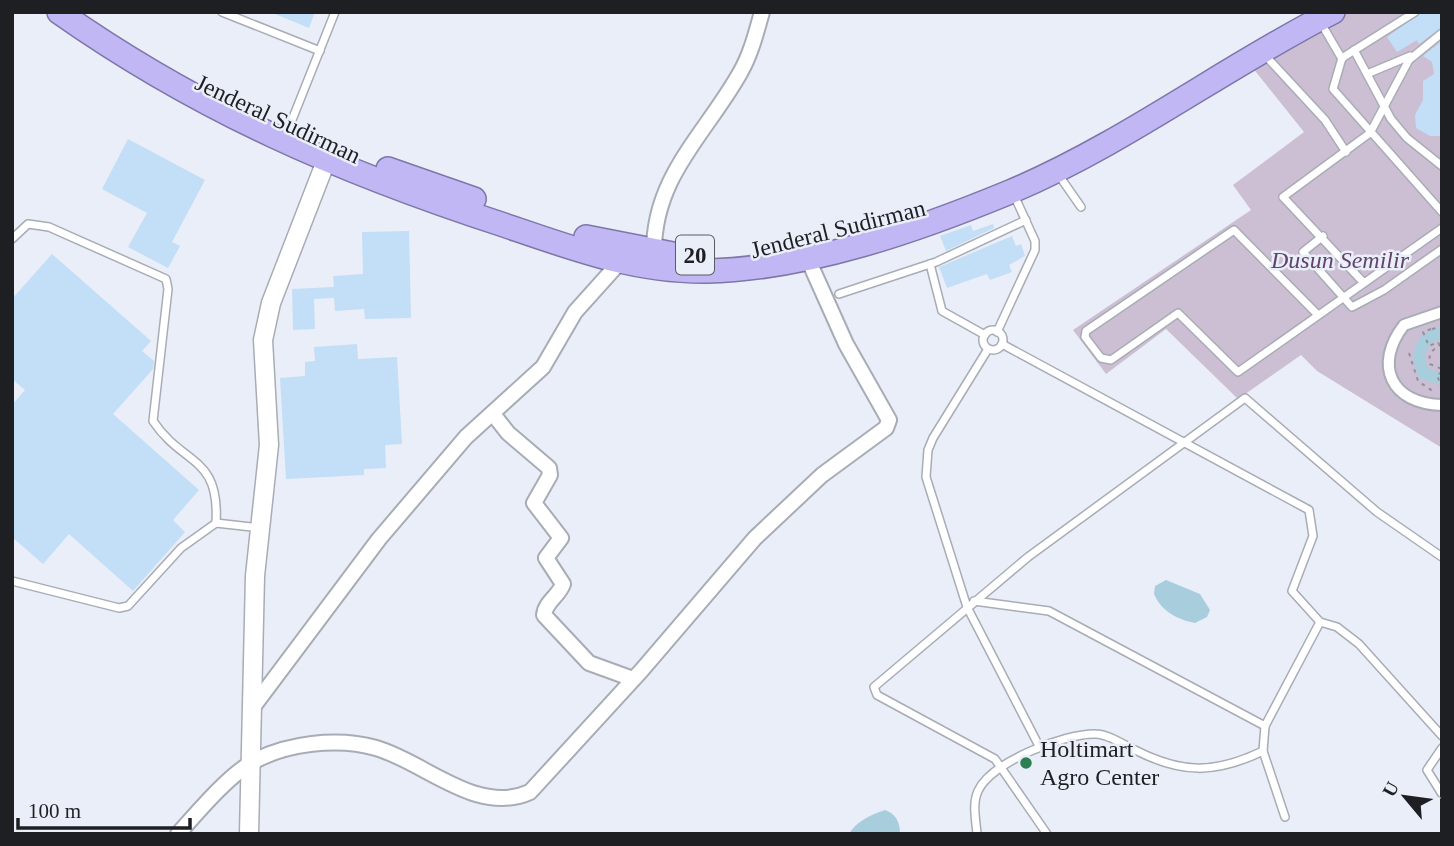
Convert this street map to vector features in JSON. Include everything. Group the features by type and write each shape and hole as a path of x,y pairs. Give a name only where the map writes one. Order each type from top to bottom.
{"highway":[{"name":"20","path":"59,12 156,77 205,104 326,161 423,199 619,263 705,271 753,268 807,257 915,227 1009,185 1055,170 1263,53 1318,15"},
{"name":"Jenderal Sudirman","path":"84,12 212,92 288,130 344,153 568,232 654,253 706,256 751,253 796,245 1009,185 1318,15"}],"street":[{"path":"654,253 657,214 664,191 741,71 762,12"},
{"path":"247,832 255,576 269,445 262,353 265,327 283,270 326,161"},
{"path":"178,834 250,763 303,746 354,743 394,754 481,796 510,799 530,792 633,680 755,538 822,475 888,425 889,420 846,344 807,257"},
{"path":"253,707 379,539 466,438 543,367 575,312 619,263"},
{"path":"1442,312 1404,325 1388,359 1390,377 1401,394 1415,402 1442,405"},
{"path":"493,414 508,433 549,468 550,475 534,503 561,538 546,558 563,583 561,591 545,607 544,615 589,663 633,680"}],"lane":[{"path":"222,12 320,51"},
{"path":"288,130 335,12"},
{"path":"1415,12 1342,59 1333,89 1442,212"},
{"path":"1318,15 1342,59"},
{"path":"1363,282 1283,197 1370,132 1409,60 1442,33"},
{"path":"1354,50 1384,106 1407,138 1442,166"},
{"path":"1263,53 1325,120 1346,152"},
{"path":"1367,74 1417,53"},
{"path":"1055,170 1081,206"},
{"path":"997,332 1034,255 1035,241 1009,185"},
{"path":"839,293 930,264 1026,220"},
{"path":"12,239 28,224 49,226 166,279 168,289 153,421 212,479 217,499 216,523"},
{"path":"1317,314 1234,230 1086,331 1085,337 1101,358 1111,360 1178,313 1238,372 1442,228"},
{"path":"1322,236 1303,252 1348,306 1355,306 1384,290 1442,249"},
{"path":"930,264 942,312 985,335"},
{"path":"989,331 997,332 1002,338 1002,344 998,349 988,349 983,341 985,335 989,331"},
{"path":"1002,344 1309,510 1313,536 1292,591 1320,622 1337,627 1359,643 1442,736"},
{"path":"988,349 933,438 926,464 926,477 967,607 1040,747"},
{"path":"1047,834 995,759 877,695 873,690 974,601 1117,490 1245,398 1377,512 1442,558"},
{"path":"12,581 39,585 113,608 128,606 181,548 216,523 260,528"},
{"path":"974,601 1049,611 1265,726"},
{"path":"1285,817 1263,751 1265,726 1320,622"},
{"path":"977,834 975,801 988,778 1040,747 1097,733 1162,764 1189,769 1237,762 1263,751"},
{"path":"1442,748 1427,770 1442,794"}],"path":[{"path":"1431,329 1442,327"},
{"path":"1423,332 1429,346 1438,342 1441,345"},
{"path":"1409,353 1418,381 1427,389 1441,391 1437,374 1442,371 1430,364 1429,358 1432,350 1441,345"}],"green space":[{"name":"Dusun Semilir","path":"1350,12 1442,12 1442,448 1317,371 1301,355 1238,399 1166,329 1106,374 1073,330 1251,210 1233,185 1304,132 1252,67"}],"water":[{"path":"1166,580 1200,594 1210,610 1207,617 1195,623 1182,620 1166,610 1154,594 1155,586"},
{"path":"885,810 897,819 900,834 849,834 864,819"}],"building":[{"path":"270,12 315,12 309,28"},
{"path":"1422,12 1442,12 1442,27 1419,44 1417,40 1397,52 1387,37"},
{"path":"1442,41 1442,136 1430,136 1416,128 1415,115 1423,100 1423,81 1434,74 1432,62 1423,56"},
{"path":"128,139 205,180 172,242 180,246 168,268 128,247 147,213 102,189"},
{"path":"993,224 994,228 946,251 940,236 971,225 973,231"},
{"path":"409,231 411,318 365,319 364,309 335,311 334,298 314,299 315,329 293,330 292,289 334,287 333,276 363,274 362,232"},
{"path":"1012,236 1016,246 1021,244 1025,256 1009,265 1012,272 990,280 987,274 947,288 939,267"},
{"path":"52,254 151,341 142,351 154,361 153,369 113,414 199,490 173,520 185,532 133,591 69,534 43,564 12,537 12,405 25,390 12,379 12,299"},
{"path":"357,344 358,359 397,357 402,444 385,445 386,468 364,469 364,475 286,479 280,378 305,376 305,362 315,361 314,347"}],"waterway":[{"path":"1442,333 1428,339 1420,354 1424,374 1442,379"}],"place":[{"name":"Holtimart Agro Center","path":"1026,763"}]}
